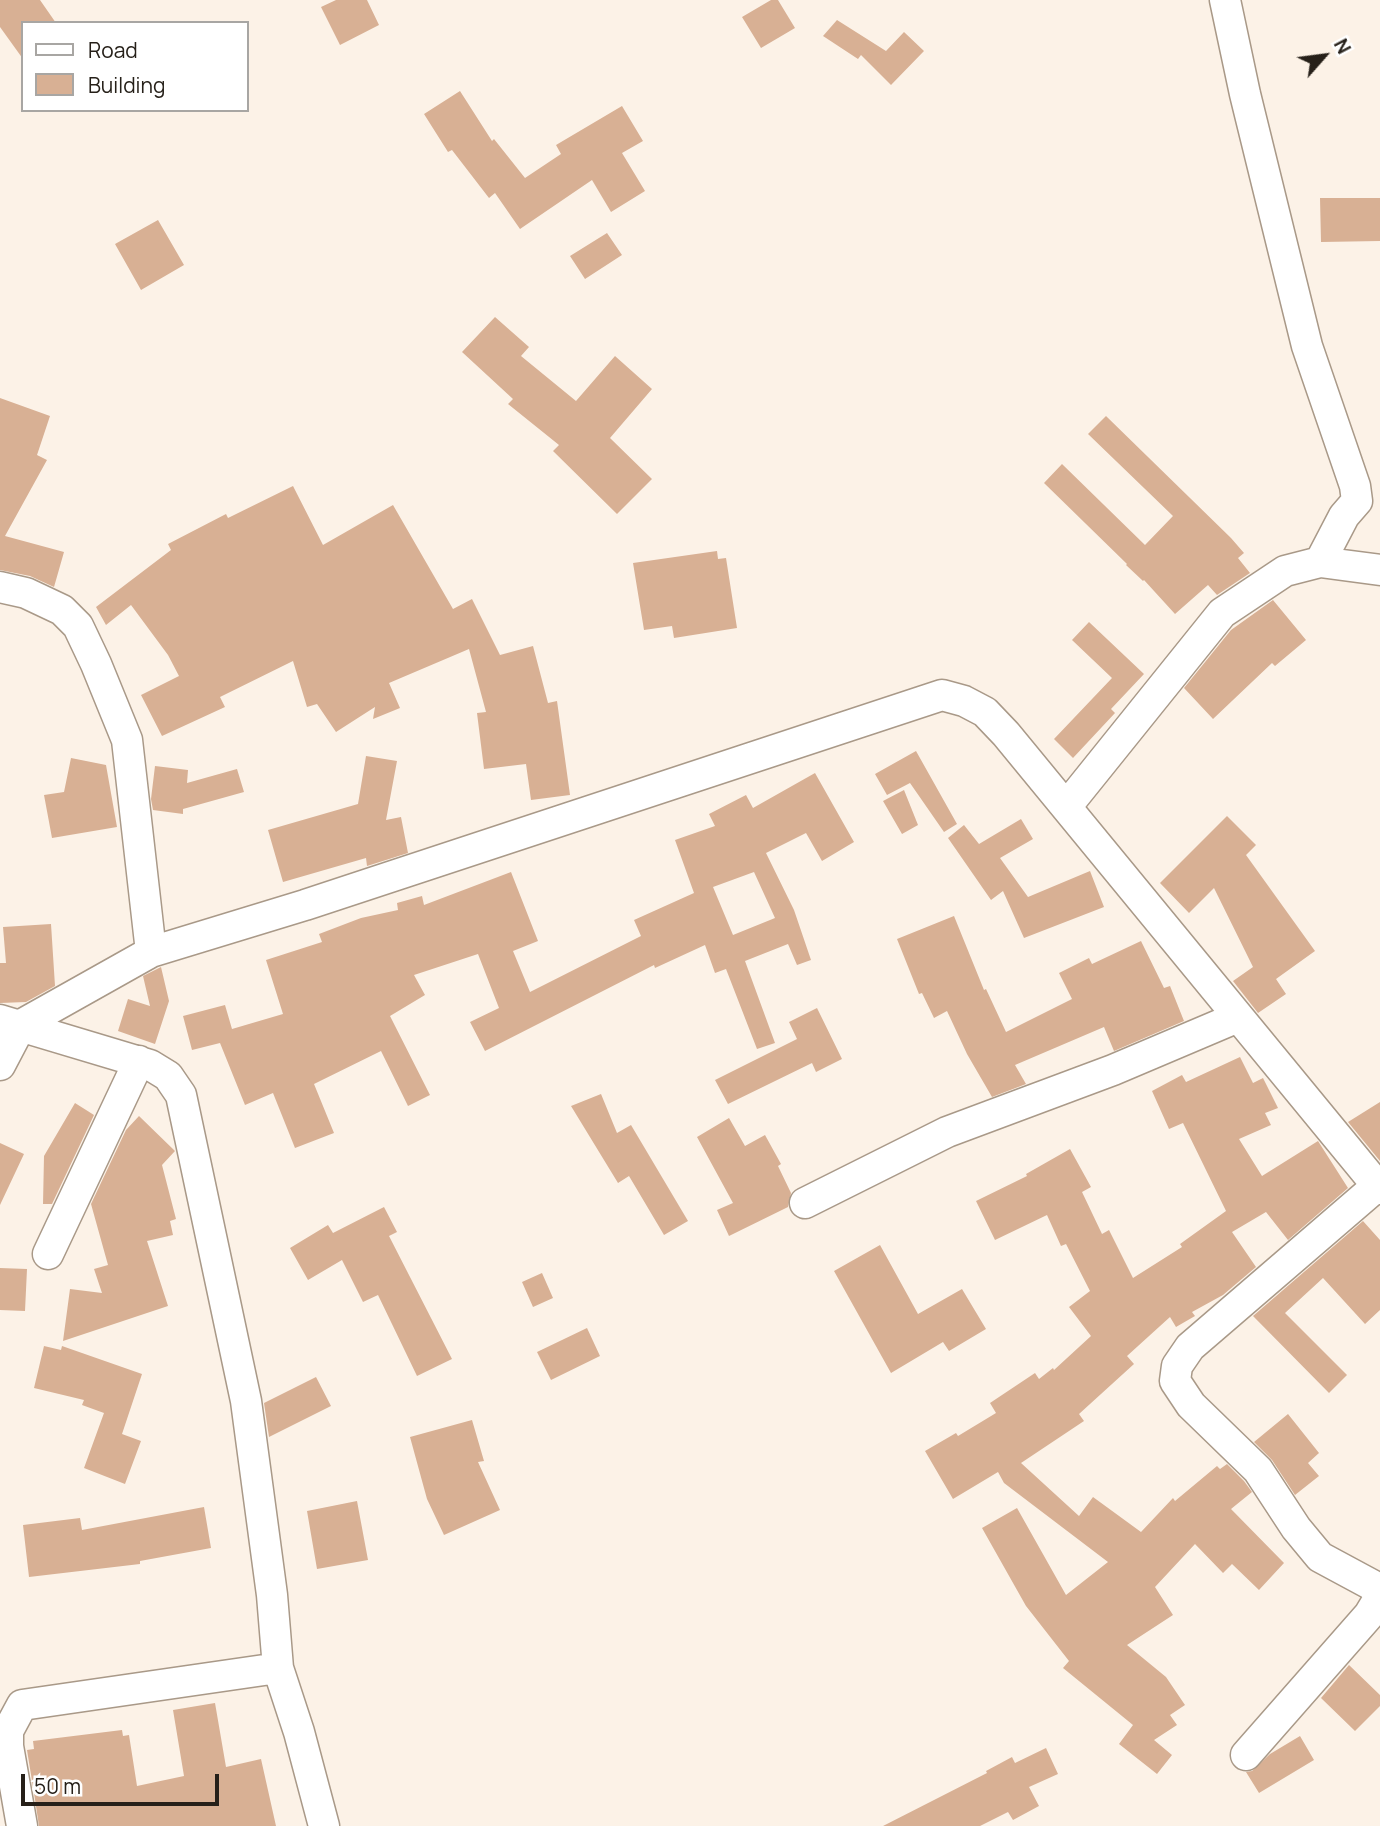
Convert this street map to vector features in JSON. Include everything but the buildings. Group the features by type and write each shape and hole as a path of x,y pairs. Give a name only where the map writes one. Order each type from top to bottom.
{"street":[{"path":"1226,0 1245,94 1307,346 1355,486 1357,501 1344,516 1320,562"},
{"path":"1066,807 1222,613 1285,571 1320,562 1380,570"},
{"path":"0,587 26,593 62,610 78,626 102,677 127,740 151,952"},
{"path":"0,1065 10,1023 151,952 305,905 942,695 964,701 985,712 1006,734 1379,1188 1218,1322 1190,1347 1177,1366 1175,1381 1191,1405 1258,1470 1296,1528 1320,1556 1372,1585 1377,1592 1378,1600 1369,1615 1246,1755"},
{"path":"805,1203 947,1132 1113,1070 1238,1017"},
{"path":"10,1023 150,1065 168,1076 181,1095 246,1401 272,1594 278,1668 299,1732 324,1826"},
{"path":"48,1254 139,1061"},
{"path":"22,1826 8,1731 22,1705 278,1668"}]}
